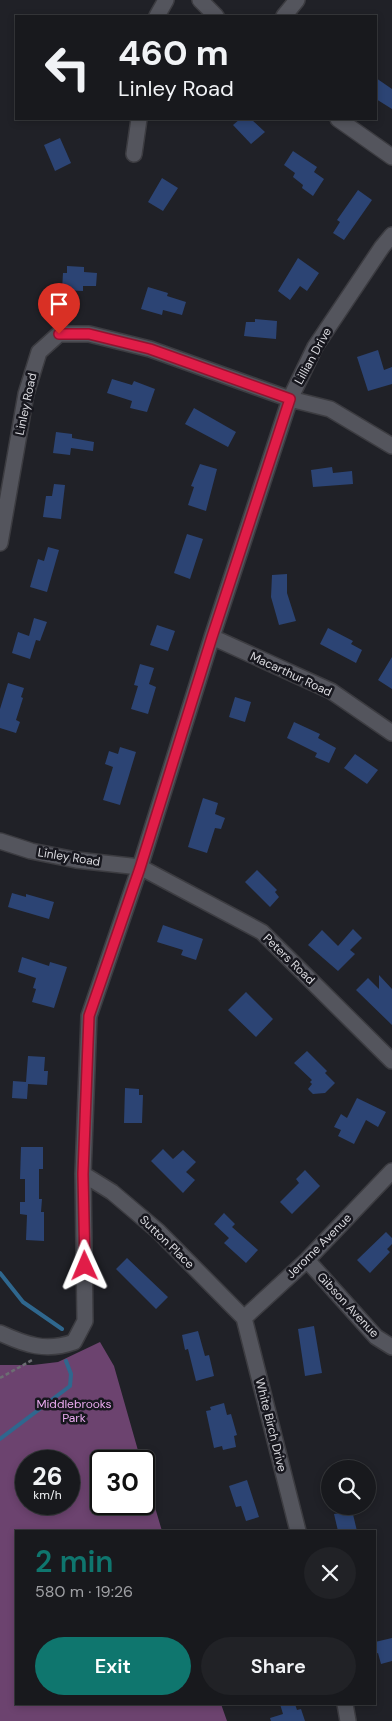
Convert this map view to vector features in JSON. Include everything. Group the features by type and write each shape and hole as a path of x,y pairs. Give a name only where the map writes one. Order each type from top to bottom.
{"street":[{"path":"158,15 166,0"},
{"path":"200,0 215,15"},
{"path":"285,15 297,0"},
{"path":"134,154 139,120"},
{"path":"339,120 392,157"},
{"name":"Lillian Drive","path":"0,1333 35,1346 60,1347 74,1342 85,1321 83,1174 89,1016 140,868 212,637 290,399 315,347 392,235"},
{"name":"Linley Road","path":"0,543 26,394 39,352 59,334 89,334 150,349 290,399 330,409 392,446"},
{"name":"Macarthur Road","path":"212,637 331,691 392,733"},
{"name":"Linley Road","path":"0,840 49,855 140,868"},
{"name":"Peters Road","path":"140,868 262,932 392,1061"},
{"name":"Jerome Avenue","path":"244,1318 307,1260 392,1172"},
{"name":"Sutton Place","path":"83,1174 112,1192 158,1231 244,1318"},
{"name":"Gibson Avenue","path":"307,1260 376,1337 392,1346"},
{"name":"White Birch Drive","path":"244,1318 298,1530"},
{"path":"344,1705 348,1721"}],"path":[{"path":"0,1378 40,1356"}],"green space":[{"name":"Middlebrooks Park","path":"100,1342 114,1366 138,1450 90,1450 90,1515 155,1515 155,1507 162,1530 15,1530 15,1705 221,1705 227,1721 0,1721 0,1365 33,1365 58,1362"}],"building":[{"path":"377,79 392,89 392,109 377,100"},
{"path":"239,120 252,120 265,132 251,144 233,125"},
{"path":"60,138 71,163 55,171 44,145"},
{"path":"293,151 317,167 314,172 324,179 313,196 302,188 303,185 293,177 295,173 284,165"},
{"path":"162,178 178,188 163,211 148,202"},
{"path":"358,190 372,200 344,240 333,233 340,222 337,220"},
{"path":"298,258 319,273 307,291 300,286 290,300 278,291"},
{"path":"67,266 84,267 84,272 97,273 96,286 83,286 83,291 62,290 63,273 67,273"},
{"path":"148,287 168,293 167,296 186,302 182,315 163,310 162,315 141,309"},
{"path":"255,319 277,321 276,339 244,336 246,322 255,322"},
{"path":"378,350 384,370 392,367 392,384 368,391 357,357"},
{"path":"112,379 132,385 134,381 155,389 147,412 130,408 132,401 107,393"},
{"path":"194,408 236,432 228,447 185,424"},
{"path":"56,432 72,434 72,438 94,442 93,451 71,448 70,455 53,453"},
{"path":"200,464 217,469 206,511 188,505 194,487 191,486"},
{"path":"332,467 333,473 352,471 353,484 313,487 311,470"},
{"path":"54,484 65,485 61,519 43,517 46,496 52,496"},
{"path":"187,534 203,539 190,579 174,573"},
{"path":"48,547 59,550 47,592 30,587 38,559 44,561"},
{"path":"287,574 287,593 296,621 279,625 271,597 272,575"},
{"path":"34,618 47,622 40,641 36,640 30,659 12,653 18,632 29,636"},
{"path":"157,625 175,631 168,651 150,645"},
{"path":"328,628 353,641 351,644 362,650 356,663 320,644"},
{"path":"392,657 392,689 378,680"},
{"path":"140,664 154,668 149,684 156,687 148,714 131,709 138,686 134,685"},
{"path":"8,683 24,688 16,720 20,722 16,733 0,728 0,709"},
{"path":"235,697 251,702 245,722 229,717"},
{"path":"294,722 320,734 318,738 336,748 329,763 315,757 317,753 287,738"},
{"path":"120,747 136,752 120,805 103,800 113,767 105,764 109,751 118,754"},
{"path":"355,754 378,770 367,784 344,768"},
{"path":"203,798 218,803 215,814 225,818 221,829 215,828 207,853 188,847"},
{"path":"257,870 277,890 275,892 279,897 270,907 245,882"},
{"path":"12,893 26,897 26,894 54,902 49,919 8,907"},
{"path":"163,925 203,939 196,960 181,955 183,950 157,942"},
{"path":"353,929 362,938 350,950 355,954 338,971 308,945 322,930 338,946"},
{"path":"22,957 49,966 50,962 67,967 54,1008 32,1002 36,989 33,988 36,978 18,972"},
{"path":"379,975 392,989 392,1025 356,990 368,978 379,989"},
{"path":"246,992 273,1019 256,1037 228,1010"},
{"path":"307,1051 327,1071 325,1073 335,1083 325,1093 313,1094 308,1089 312,1084 310,1082 312,1080 294,1063"},
{"path":"28,1056 45,1057 44,1071 48,1071 47,1085 28,1084 27,1099 12,1098 13,1081 26,1082"},
{"path":"125,1088 139,1089 139,1095 143,1095 142,1123 124,1123"},
{"path":"357,1098 386,1112 378,1127 366,1120 354,1144 338,1136 341,1130 334,1127 341,1114 347,1118"},
{"path":"21,1147 43,1147 43,1169 39,1169 39,1199 42,1199 41,1212 44,1212 44,1241 26,1240 27,1215 20,1214 20,1202 25,1202 25,1179 20,1179"},
{"path":"163,1149 173,1159 183,1150 196,1162 186,1172 195,1180 183,1193 151,1161"},
{"path":"305,1170 320,1186 292,1214 280,1202 299,1183 296,1179"},
{"path":"224,1213 235,1224 232,1227 258,1250 246,1263 224,1243 229,1238 214,1224"},
{"path":"386,1232 392,1238 392,1244 387,1249 390,1252 370,1273 357,1260"},
{"path":"127,1258 168,1297 156,1309 116,1269"},
{"path":"314,1326 322,1373 305,1376 298,1329"},
{"path":"198,1331 205,1356 209,1355 214,1376 196,1381 188,1349 185,1350 182,1335"},
{"path":"224,1403 227,1415 231,1414 237,1435 234,1436 236,1447 223,1450 222,1446 214,1448 206,1411 211,1410 210,1407"},
{"path":"247,1480 259,1517 246,1521 241,1506 236,1507 229,1486"},
{"path":"334,1515 353,1515 357,1530 338,1530"},
{"path":"392,1638 392,1661 381,1664 378,1653 376,1654 376,1642"},
{"path":"280,1705 295,1705 297,1710 301,1709 305,1721 271,1721 270,1718 283,1714"}],"waterway":[{"path":"0,1273 23,1302 62,1329"},
{"path":"0,1439 70,1386 71,1374 66,1361"}],"route":[{"path":"59,334 89,334 150,349 290,399 212,637 140,868 89,1016 83,1174 85,1266"}]}
